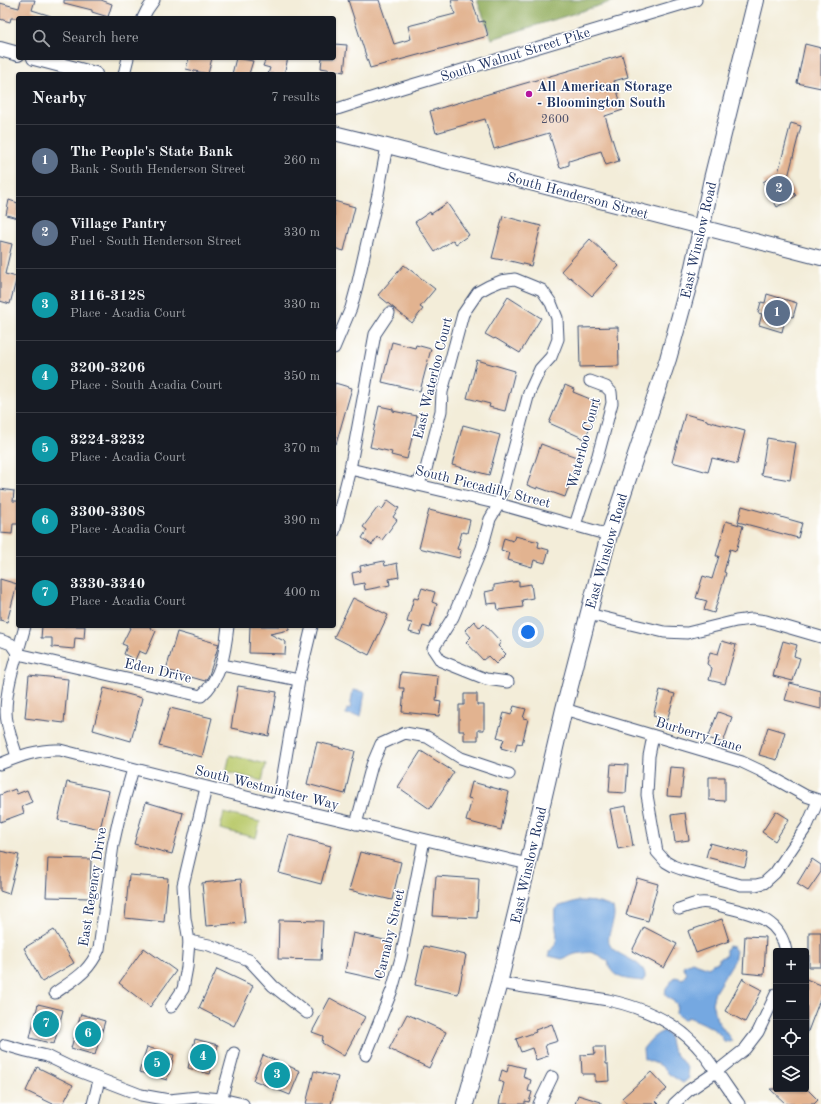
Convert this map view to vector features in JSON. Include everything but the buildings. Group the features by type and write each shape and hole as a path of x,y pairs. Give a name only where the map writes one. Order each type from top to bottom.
{"main road":[{"name":"East Winslow Road","path":"465,1104 499,983 564,709 609,535 668,359 691,276 756,0"}],"street":[{"path":"144,16 154,0"},
{"name":"South Walnut Street Pike","path":"336,109 402,88 696,0"},
{"path":"746,0 751,20"},
{"path":"0,49 16,53"},
{"path":"42,60 87,72"},
{"path":"124,72 128,60"},
{"name":"South Henderson Street","path":"336,134 387,146 821,258"},
{"path":"336,343 351,308 357,286 378,194 387,146"},
{"name":"East Waterloo Court","path":"417,484 426,468 440,411 442,392 463,314 478,292 501,281 515,279 542,290 551,303 557,318 558,338 551,357 540,369 529,393 499,504 490,519 482,548 453,617 433,650 441,661 486,679 508,682"},
{"path":"336,524 350,469 375,334 389,313"},
{"name":"Waterloo Court","path":"575,525 600,449 612,403 611,392 606,387 590,381"},
{"name":"South Piccadilly Street","path":"350,469 499,504 609,535"},
{"path":"588,614 664,632 687,633 736,621 752,619 766,621 821,637"},
{"path":"17,757 8,726 6,712 9,685 24,628"},
{"path":"228,628 222,665 300,680"},
{"path":"278,806 300,680 312,628"},
{"path":"0,640 11,644 18,654"},
{"name":"Eden Drive","path":"18,654 201,696 209,689 222,665"},
{"name":"Burberry Lane","path":"564,709 742,762 806,796 819,801"},
{"path":"356,824 372,765 381,744 405,733 427,737 461,758 509,774"},
{"path":"653,736 648,756 647,795 657,852 666,862 673,866 741,884 756,885 764,883 775,873 808,826 819,801"},
{"name":"South Westminster Way","path":"0,764 41,750 60,750 278,806 528,864"},
{"name":"East Regency Drive","path":"55,993 82,974 93,962 99,949 113,845 133,769"},
{"path":"171,1007 183,989 187,968 189,941 184,918 183,885 206,788"},
{"name":"Carnaby Street","path":"366,1055 392,990 401,958 424,840"},
{"path":"679,909 700,903 711,903 761,916 777,930 782,937 785,948"},
{"path":"189,941 209,945 249,960 273,986 307,1014"},
{"path":"499,983 608,1000 631,1005 650,1012 678,1029 689,1038 703,1053 739,1104"},
{"path":"674,1104 688,1091 716,1072 745,1049 763,1023 773,1001"},
{"path":"5,1045 47,1056 99,1080 141,1095 169,1100 198,1098 243,1104"},
{"path":"221,1102 234,1053"},
{"path":"539,1104 552,1077"},
{"path":"93,1104 99,1080"}],"green space":[{"path":"477,0 617,0 492,39"},
{"path":"230,755 266,764 262,781 226,772"},
{"path":"224,813 260,822 256,838 220,829"}],"water":[{"path":"353,690 365,692 361,716 346,714 347,709 350,709"},
{"path":"577,901 595,902 613,908 614,919 609,934 609,944 616,952 639,965 645,975 644,981 626,979 616,975 612,972 608,961 590,952 575,954 562,959 549,956 549,952 556,942 557,937 554,915 555,909"},
{"path":"728,946 733,947 736,951 734,961 715,992 712,1003 717,1020 732,1041 729,1042 724,1041 718,1033 703,1023 688,1017 684,1020 676,1014 677,1004 665,995 666,988 675,977 683,979 687,973 683,966 692,962 709,968 712,964 719,962 719,958 726,956 726,949"},
{"path":"664,1031 669,1036 672,1049 688,1069 687,1072 689,1078 683,1083 669,1074 660,1065 644,1059 643,1049 647,1043 657,1034"}],"place":[{"name":"All American Storage - Bloomington South","path":"529,94"},
{"name":"Village Pantry","path":"779,189"},
{"name":"The People's State Bank","path":"777,313"},
{"name":"3330-3340","path":"46,1024"},
{"name":"3300-3308","path":"88,1034"},
{"name":"3200-3206","path":"203,1057"},
{"name":"3224-3232","path":"157,1064"},
{"name":"3116-3128","path":"277,1075"}]}
